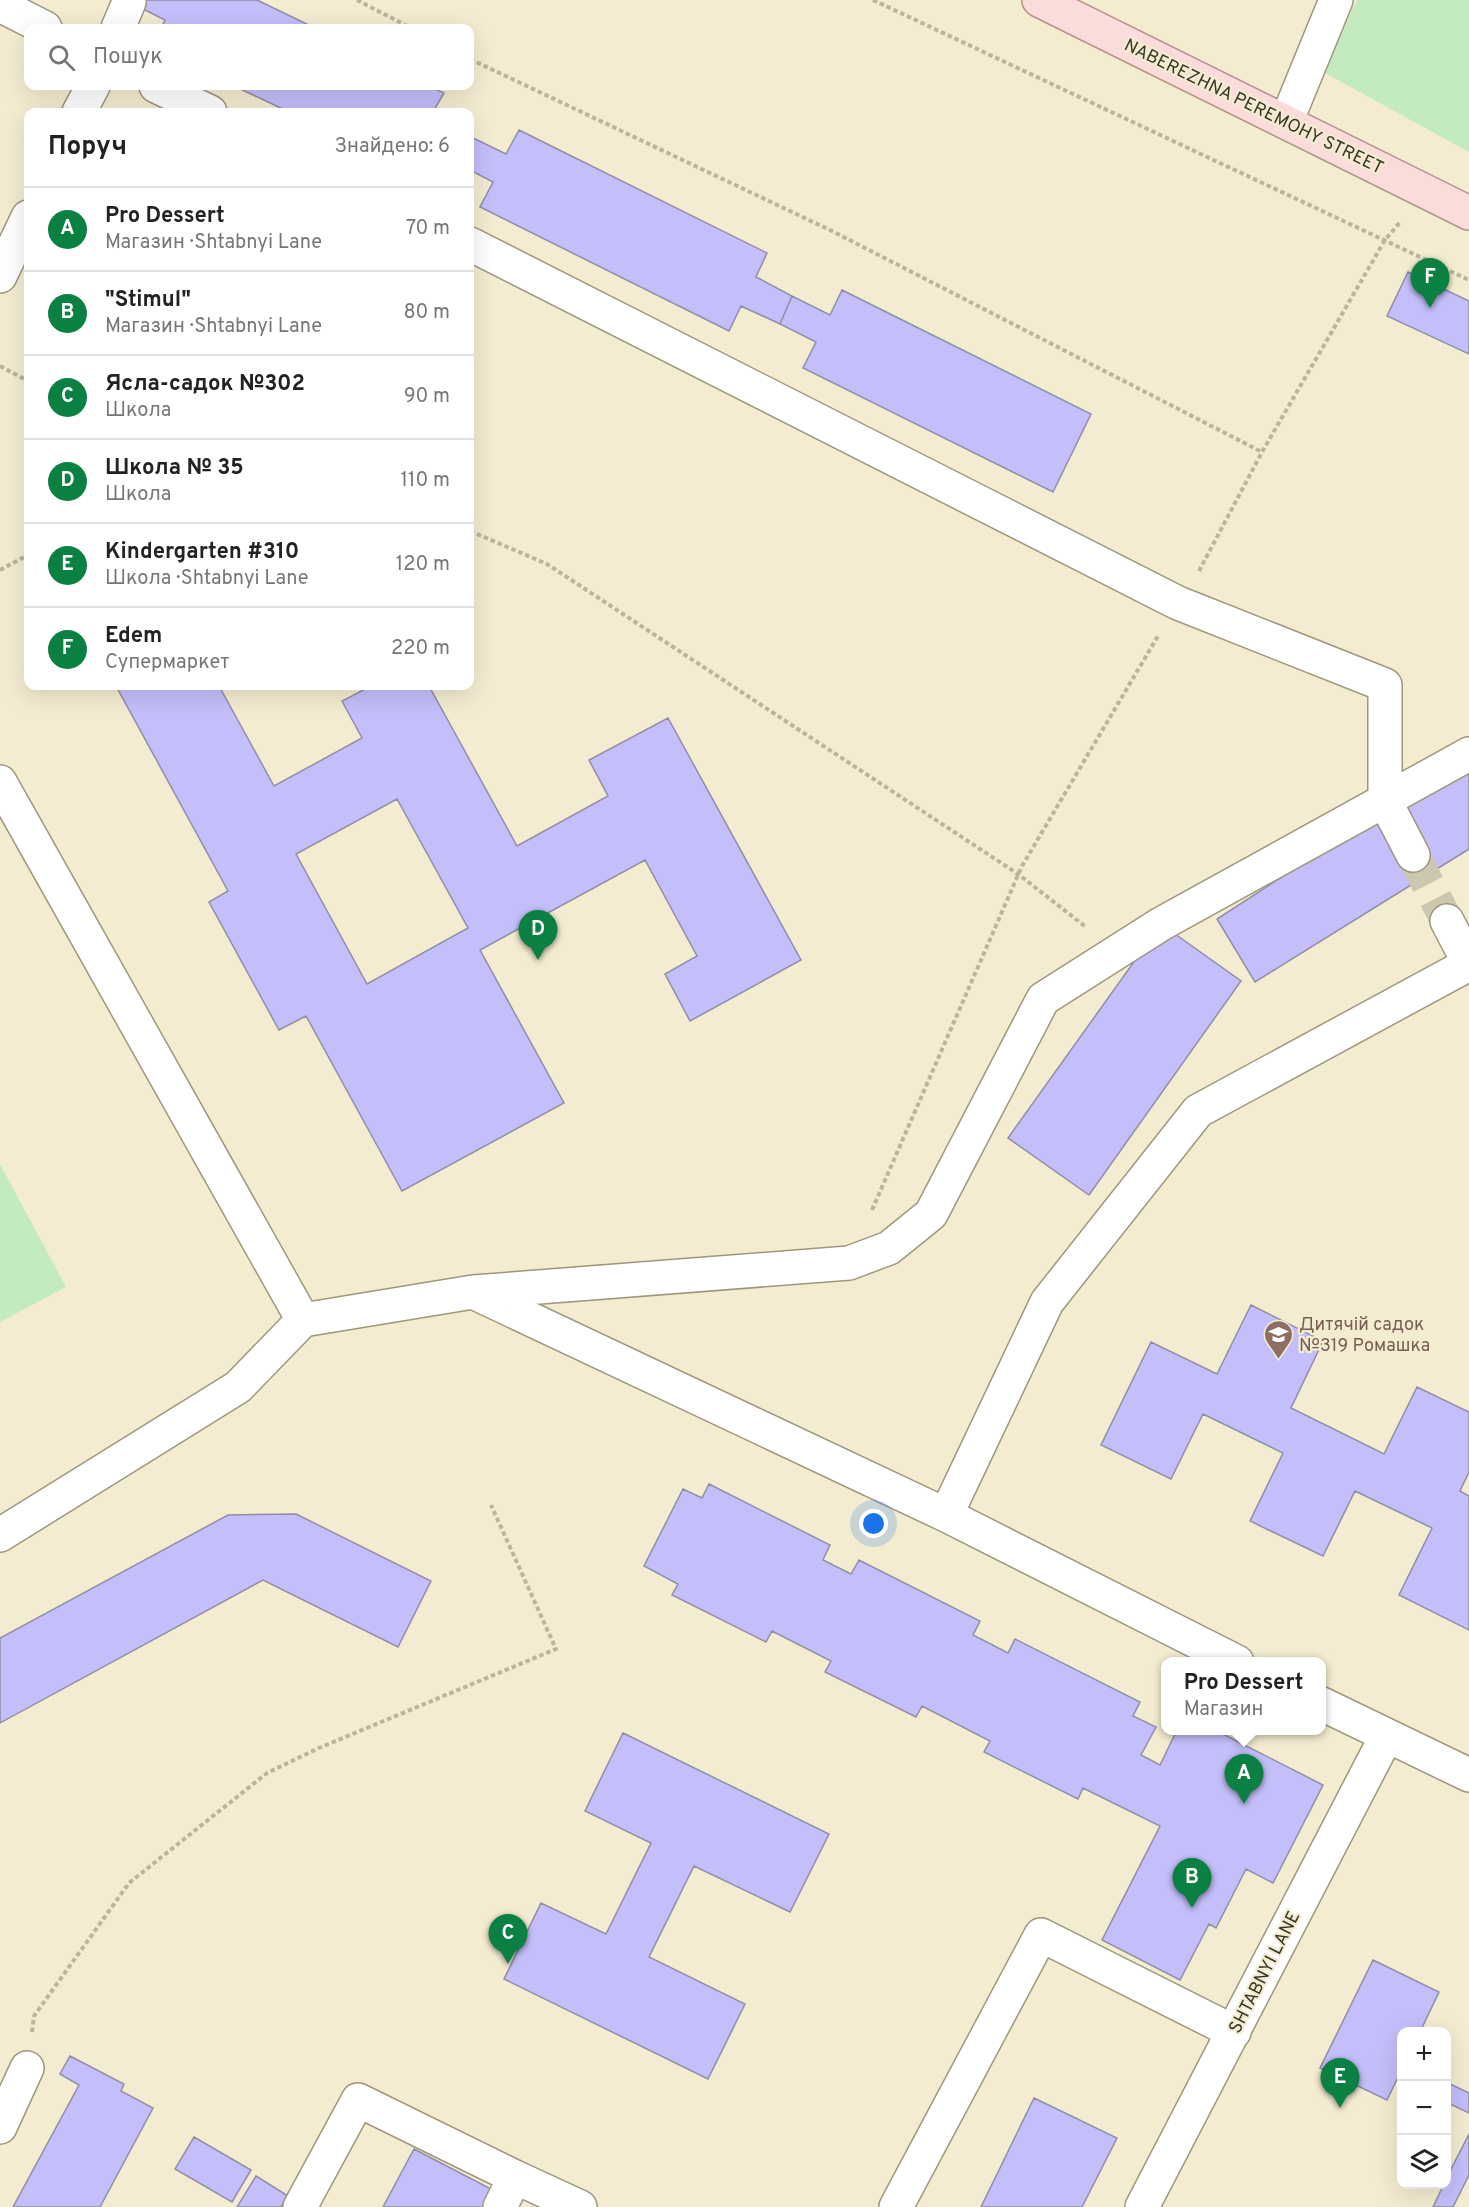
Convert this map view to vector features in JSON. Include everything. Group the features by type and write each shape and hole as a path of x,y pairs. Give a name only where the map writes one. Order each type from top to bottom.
{"main road":[{"name":"NABEREZHNA PEREMOHY STREET","path":"1039,0 1469,213"}],"street":[{"path":"1286,122 1336,0"},
{"path":"0,6 37,24"},
{"path":"81,108 91,90"},
{"path":"164,90 202,108"},
{"path":"0,276 24,225"},
{"path":"474,246 1178,603 1385,685 1385,801 1413,855"},
{"path":"0,1535 238,1387 303,1320 472,1292 849,1263 889,1248 931,1214 1043,999 1161,924 1469,754"},
{"path":"0,782 303,1320"},
{"path":"946,1515 1047,1302 1198,1111 1469,963 1447,921"},
{"path":"472,1292 946,1515 1227,1657"},
{"path":"1326,1706 1386,1737 1469,1775"},
{"name":"SHTABNYI LANE","path":"1142,2207 1386,1737"},
{"path":"896,2207 1041,1935 1234,2032"},
{"path":"0,2127 27,2068"},
{"path":"300,2207 358,2100 580,2207"},
{"path":"500,2207 515,2177"}],"path":[{"path":"357,0 403,24"},
{"path":"873,0 1469,280"},
{"path":"474,61 832,231 1262,452"},
{"path":"849,1263 1018,874 1178,603 1190,588 1262,452 1385,240 1425,191"},
{"path":"0,366 24,379"},
{"path":"474,533 547,564 1018,874 1117,952"},
{"path":"0,570 24,557"},
{"path":"27,2068 34,2016 129,1883 267,1773 319,1748 556,1649 491,1505"}],"green space":[{"path":"1357,0 1469,0 1469,152 1323,72"},
{"path":"0,1164 66,1287 0,1322"}],"building":[{"path":"130,0 257,0 307,24 163,24 165,20 129,2"},
{"path":"242,90 438,90 444,93 435,108 281,108"},
{"path":"519,130 767,253 756,277 792,296 780,324 741,306 729,331 480,207 493,182 474,172 474,138 506,154"},
{"path":"1408,272 1469,301 1469,354 1387,316"},
{"path":"842,290 1091,414 1053,492 803,368 816,342 780,324 792,296 830,315"},
{"path":"118,690 221,690 274,786 362,738 342,701 363,690 431,690 517,846 608,796 589,760 668,718 801,960 690,1021 665,974 697,956 645,860 480,950 564,1103 402,1191 306,1016 279,1030 209,902 228,891","holes":["397,799 468,928 367,984 296,854"]},
{"path":"1469,756 1469,849 1255,982 1217,919"},
{"path":"1161,924 1241,981 1089,1195 1008,1138"},
{"path":"1251,1305 1323,1341 1291,1408 1384,1454 1417,1387 1469,1412 1469,1472 1460,1491 1469,1496 1469,1630 1399,1595 1432,1528 1355,1491 1323,1556 1250,1521 1283,1453 1203,1414 1171,1479 1101,1445 1151,1342 1217,1374"},
{"path":"709,1484 830,1545 823,1560 851,1574 859,1560 980,1621 973,1635 1008,1653 1015,1639 1140,1702 1133,1716 1156,1727 1141,1755 1160,1765 1175,1735 1225,1735 1323,1785 1273,1883 1246,1869 1216,1928 1209,1924 1180,1980 1102,1940 1160,1826 1083,1788 1078,1799 984,1752 990,1741 922,1706 916,1717 825,1672 831,1661 772,1631 766,1642 672,1595 678,1584 644,1566 683,1489 702,1498"},
{"path":"296,1514 431,1581 398,1647 263,1580 0,1723 0,1638 228,1515"},
{"path":"623,1733 829,1834 790,1912 694,1866 649,1957 745,2004 708,2079 504,1979 541,1903 606,1934 651,1843 585,1811"},
{"path":"1373,1960 1439,1992 1422,2027 1397,2027 1397,2079 1387,2100 1320,2068"},
{"path":"70,2056 124,2084 121,2091 153,2108 100,2207 13,2207 79,2085 60,2074"},
{"path":"1451,2084 1469,2093 1469,2113 1451,2104"},
{"path":"1034,2098 1117,2138 1082,2207 981,2207"},
{"path":"1469,2134 1469,2175 1453,2207 1433,2207 1442,2189 1451,2189 1451,2169"},
{"path":"194,2137 251,2170 232,2202 175,2169"},
{"path":"414,2149 495,2191 487,2207 383,2207"},
{"path":"256,2176 288,2196 281,2207 237,2207"}],"tunnel":[{"path":"1413,855 1447,921"}],"place":[{"name":"Edem","path":"1430,308"},
{"name":"Школа № 35","path":"538,960"},
{"name":"Дитячій садок №319 Ромашка","path":"1278,1360"},
{"name":"Pro Dessert","path":"1244,1804"},
{"name":"\"Stimul\"","path":"1192,1908"},
{"name":"Ясла-садок №302","path":"508,1964"},
{"name":"Kindergarten #310","path":"1340,2108"}]}
